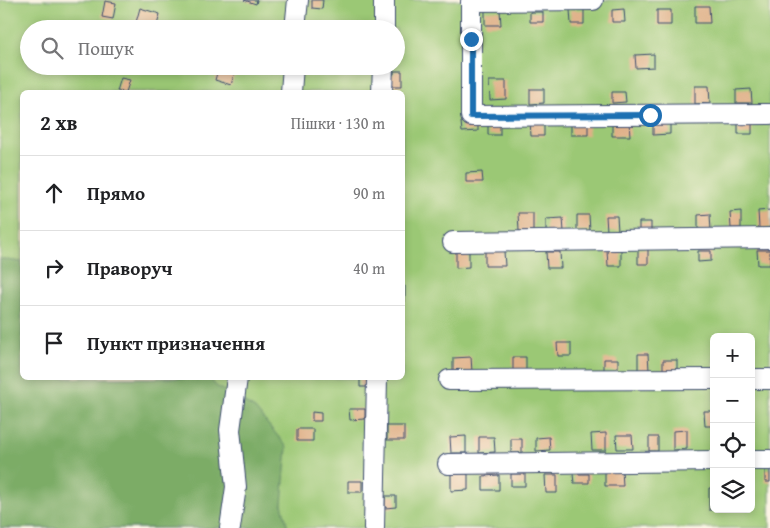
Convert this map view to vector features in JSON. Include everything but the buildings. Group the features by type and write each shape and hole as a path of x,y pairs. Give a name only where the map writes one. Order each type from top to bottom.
{"street":[{"path":"296,20 298,0"},
{"path":"384,0 384,20"},
{"path":"593,0 471,1 471,116 770,114"},
{"path":"291,90 292,75"},
{"path":"382,90 383,75"},
{"path":"453,242 770,238"},
{"path":"449,380 710,379"},
{"path":"755,379 770,379"},
{"path":"230,528 236,487 230,430 237,380"},
{"path":"374,528 377,380"},
{"path":"755,460 770,460"},
{"path":"448,464 710,461"}],"green space":[{"path":"0,0 770,0 770,528 0,528"},
{"path":"0,259 20,262 20,380 211,380 216,386 255,409 287,447 282,504 288,528 0,528"}],"route":[{"path":"471,39 471,116 650,115"}]}
